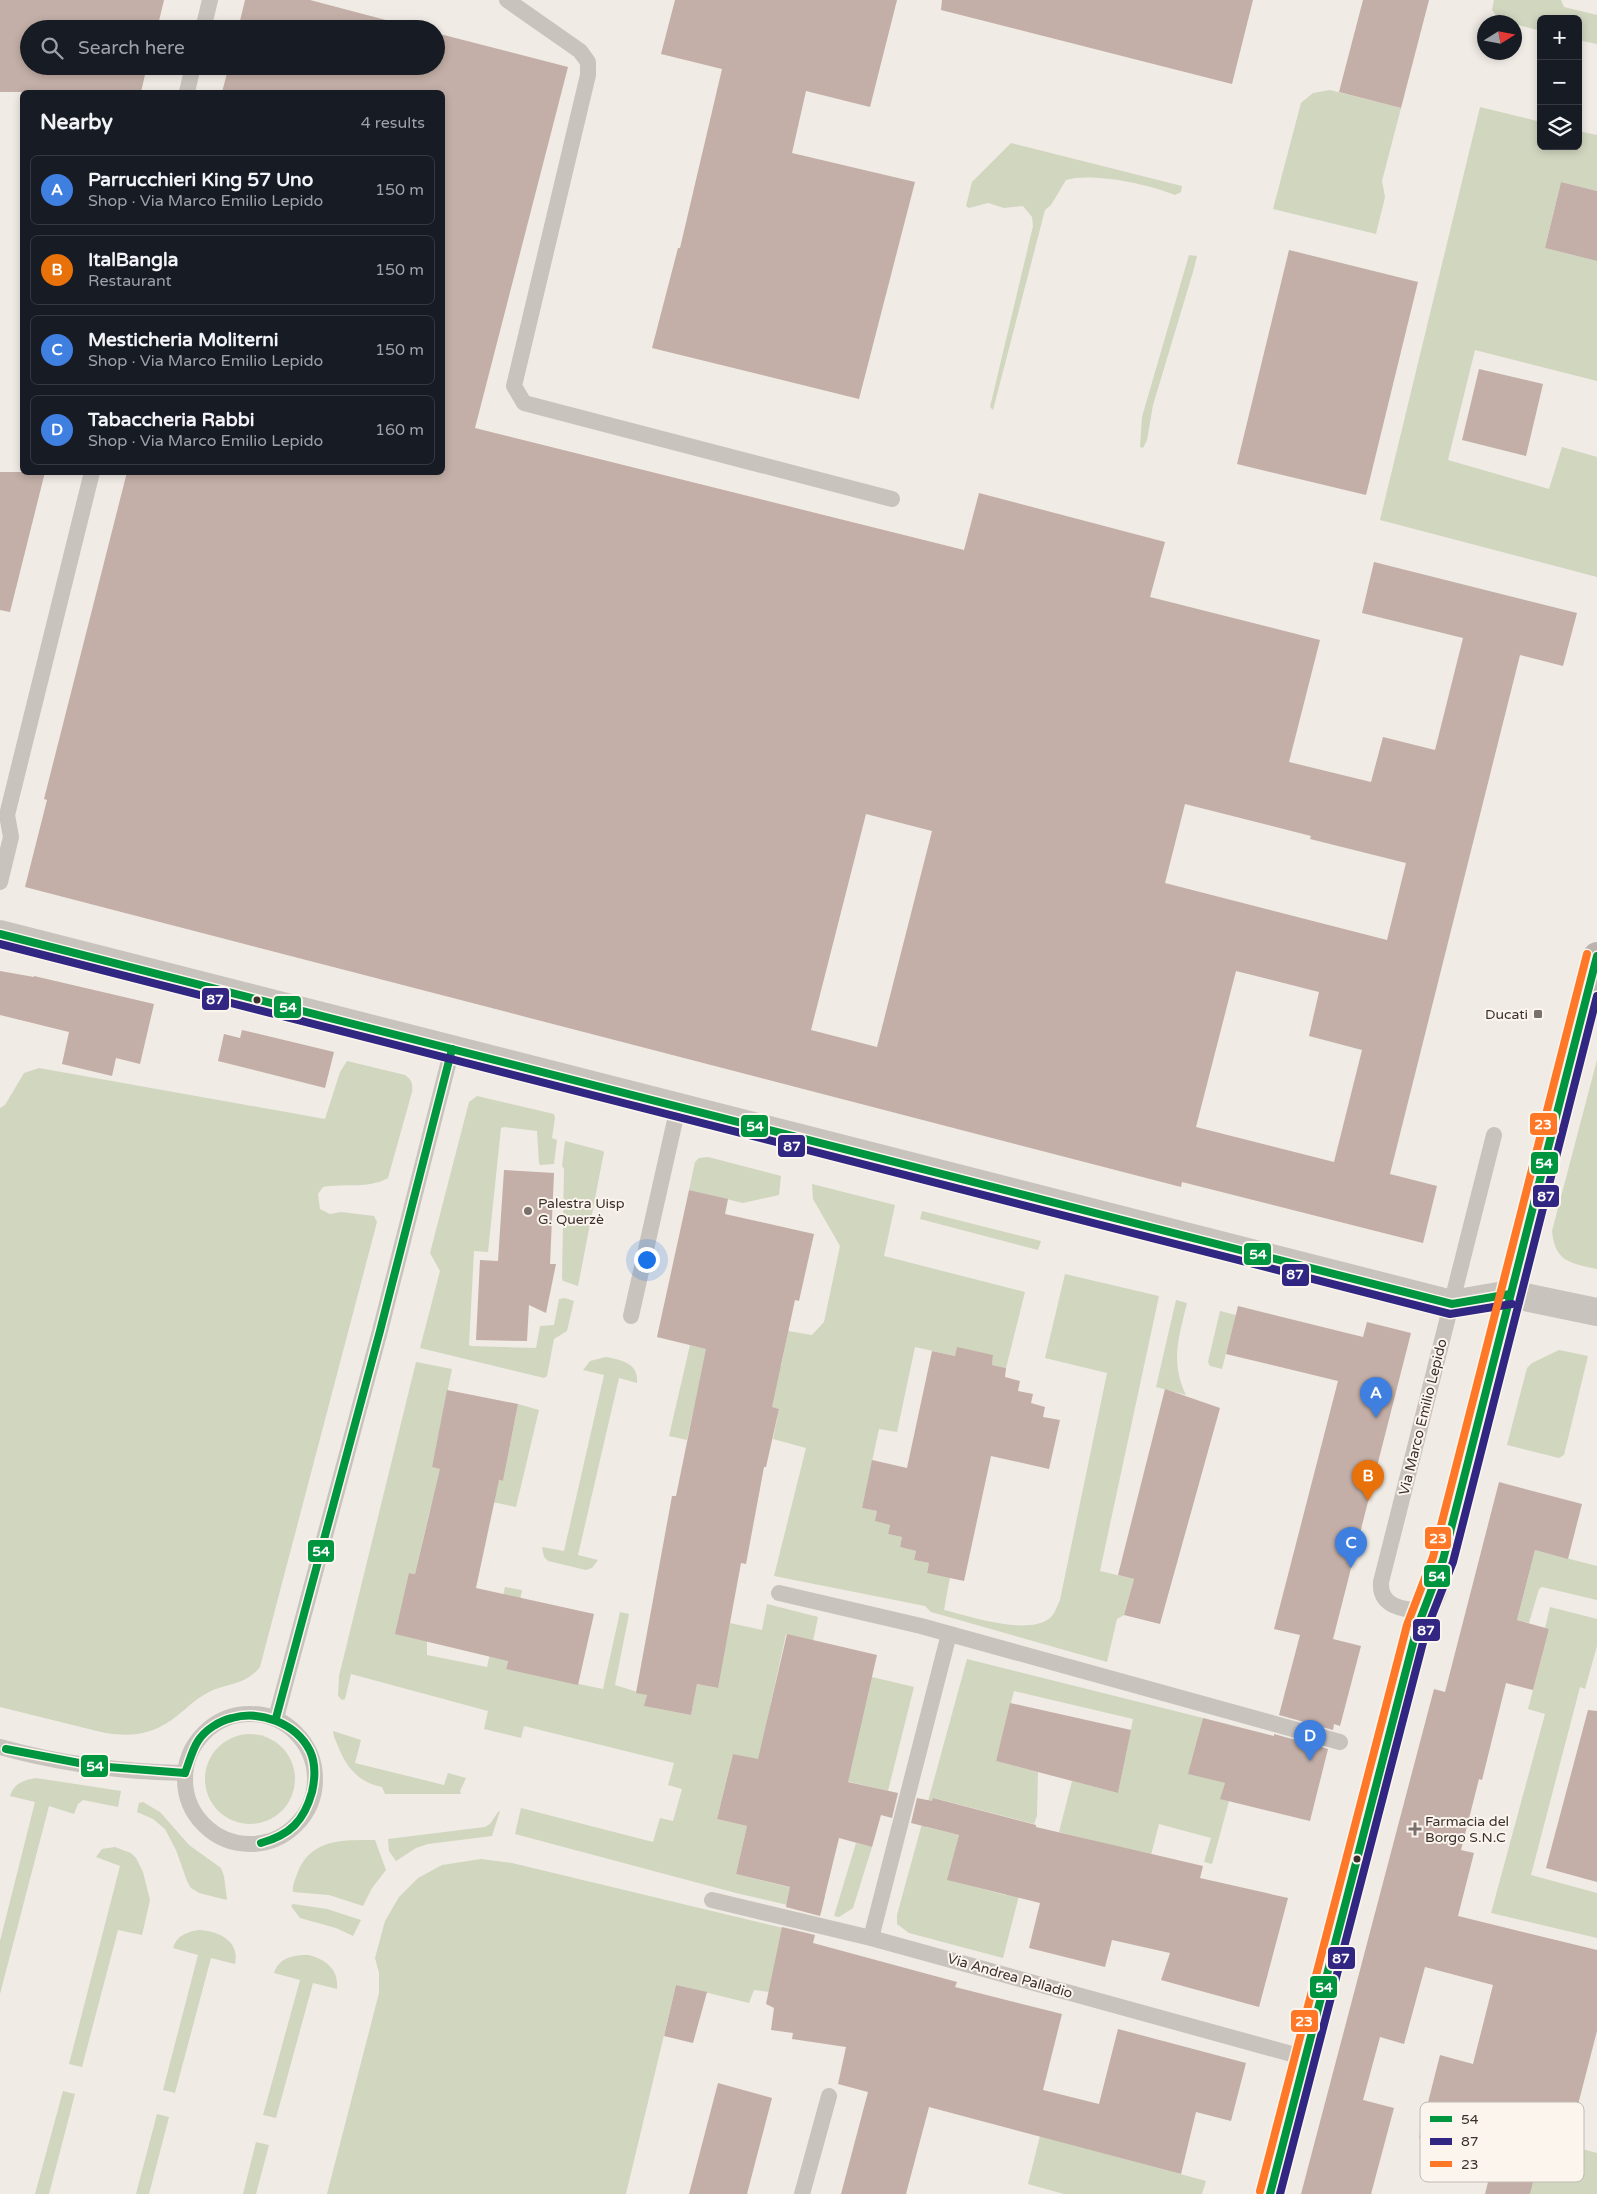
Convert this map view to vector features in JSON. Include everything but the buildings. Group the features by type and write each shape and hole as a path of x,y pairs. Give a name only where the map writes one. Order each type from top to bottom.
{"main road":[{"path":"1270,2194 1413,1644 1443,1560 1597,956"}],"street":[{"path":"0,934 1452,1304 1510,1294 1597,1312"}],"lane":[{"path":"205,20 210,0"},
{"path":"507,0 580,51 588,62 588,75 514,386 524,403 892,499"},
{"path":"187,90 191,75"},
{"path":"0,882 11,837 3,814 91,475"},
{"path":"276,1718 372,1360 452,1050"},
{"path":"631,1316 678,1107"},
{"name":"Via Marco Emilio Lepido","path":"1424,1611 1407,1609 1388,1603 1384,1600 1380,1589 1381,1582 1494,1135"},
{"path":"779,1593 949,1634 1340,1742"},
{"path":"871,1938 949,1634"},
{"path":"251,1713 276,1718 296,1732 304,1742 314,1765 316,1777 311,1802 304,1815 294,1826 282,1836 254,1844 228,1840 206,1826 190,1805 185,1773 194,1746 214,1724 238,1714 251,1713"},
{"path":"0,1747 73,1764 135,1771 185,1773"},
{"name":"Via Andrea Palladio","path":"712,1900 871,1938 1306,2058"},
{"path":"802,2194 829,2096"}],"green space":[{"path":"1494,0 1561,0 1564,7 1597,15 1597,44 1582,41 1582,15 1537,15 1537,30 1522,26 1522,15 1496,15 1492,10"},
{"path":"1330,90 1401,108 1382,181 1385,197 1376,234 1273,209 1301,103 1313,93"},
{"path":"1480,107 1537,121 1537,150 1582,150 1582,132 1597,135 1597,191 1561,182 1545,248 1597,261 1597,381 1475,350 1448,460 1549,489 1562,447 1597,457 1597,577 1380,520"},
{"path":"1011,143 1182,186 1181,192 1175,195 1120,180 1090,177 1066,180 1051,205 1045,210 993,410 990,407 1033,226 1032,217 1023,206 1004,208 988,203 969,208 966,206 972,182"},
{"path":"1189,255 1197,256 1153,405 1147,440 1143,448 1140,447 1142,417"},
{"path":"1597,1060 1597,1269 1572,1263 1560,1255 1556,1249 1552,1231"},
{"path":"347,1061 405,1075 412,1082 412,1092 388,1178 365,1185 323,1187 318,1194 320,1209 330,1214 341,1212 374,1216 377,1222 260,1667 249,1677 205,1694 160,1727 132,1735 101,1732 0,1707 0,1108 5,1105 24,1073 39,1068 325,1119 340,1072"},
{"path":"477,1096 554,1114 555,1118 552,1138 557,1140 554,1164 540,1165 537,1131 501,1128 488,1252 474,1251 469,1345 536,1348 540,1326 554,1325 559,1299 565,1298 574,1301 567,1331 554,1339 547,1376 544,1378 420,1348 440,1271 430,1253 469,1102"},
{"path":"565,1141 604,1152 578,1286 563,1281 562,1278 564,1169 562,1166"},
{"path":"708,1157 781,1176 779,1195 743,1203 689,1190 695,1162 699,1158"},
{"path":"812,1184 895,1205 884,1256 1025,1292 1006,1368 992,1365 993,1355 957,1348 955,1356 915,1347 897,1432 879,1429 862,1508 877,1511 876,1521 890,1525 888,1534 902,1537 900,1547 916,1551 914,1560 929,1563 927,1573 950,1577 944,1610 983,1620 1015,1625 1041,1623 1051,1617 1060,1600 1107,1373 1045,1358 1065,1274 1159,1296 1100,1571 1134,1579 1124,1615 1117,1619 1107,1662 931,1612 925,1606 774,1576 806,1448 773,1439 779,1409 698,1391 687,1440 669,1436 690,1345 781,1367 788,1331 812,1335 824,1322 840,1246 813,1199"},
{"path":"922,1211 1041,1241 1038,1250 920,1219"},
{"path":"1176,1300 1187,1303 1179,1338 1177,1360 1181,1383 1186,1395 1156,1387"},
{"path":"1220,1311 1236,1315 1222,1369 1210,1366 1208,1362"},
{"path":"1559,1350 1588,1356 1564,1455 1559,1458 1507,1445 1527,1368 1532,1363"},
{"path":"606,1357 623,1361 632,1367 637,1376 637,1383 619,1378 578,1555 598,1560 592,1568 586,1570 548,1561 544,1557 542,1547 564,1551 604,1375 583,1370 590,1361"},
{"path":"416,1362 452,1369 432,1467 503,1481 518,1404 539,1410 516,1507 437,1490 430,1510 415,1574 409,1573 427,1641 427,1655 487,1667 505,1587 522,1590 506,1669 603,1689 620,1612 629,1614 615,1685 647,1695 645,1706 691,1715 697,1684 717,1688 730,1623 762,1630 767,1604 818,1617 813,1641 786,1634 767,1721 872,1677 914,1687 888,1791 733,1754 717,1819 747,1826 736,1874 825,1896 821,1913 736,1893 515,1834 521,1808 653,1842 660,1818 673,1821 682,1789 668,1785 674,1763 524,1726 521,1738 484,1729 488,1711 351,1674 345,1699 342,1700 338,1696 339,1676"},
{"path":"1535,1550 1597,1566 1597,1600 1542,1587 1539,1589 1529,1623 1517,1620"},
{"path":"1550,1607 1597,1619 1597,1646 1585,1689 1580,1687 1531,1875 1597,1893 1597,1938 1491,1913 1545,1714 1528,1709 1549,1629 1545,1628"},
{"path":"967,1659 1203,1718 1189,1774 1225,1783 1221,1798 1229,1801 1212,1864 1204,1862 1211,1838 1159,1824 1151,1855 1059,1832 1072,1781 1118,1793 1133,1719 1014,1691 996,1761 1038,1772 1037,1816 1034,1824 934,1798 926,1827 959,1835 948,1880 1006,1895 1031,1849 1003,1958 909,1933 897,1924 897,1915"},
{"path":"333,1731 361,1740 355,1763 444,1785 448,1773 466,1778 460,1791 461,1794 385,1794 382,1787 360,1778 349,1767 341,1754"},
{"path":"250,1734 267,1738 282,1747 291,1762 295,1779 291,1796 282,1811 267,1820 250,1824 233,1820 218,1811 209,1796 205,1779 209,1762 218,1747 233,1738"},
{"path":"36,1778 121,1791 118,1807 83,1800 78,1804 74,1814 49,1806 0,1994 0,1941 35,1802 10,1796 14,1788 20,1783"},
{"path":"143,1802 160,1812 189,1845 221,1868 227,1900 199,1893 191,1888 176,1850 165,1829 153,1819 137,1812 139,1803"},
{"path":"500,1811 492,1836 428,1844 416,1848 396,1861 389,1851 388,1839 485,1827 490,1824"},
{"path":"375,1840 386,1870 372,1888 363,1906 329,1895 293,1892 297,1874 303,1862 319,1847 340,1841"},
{"path":"856,1843 872,1847 853,1908 839,1917 834,1916"},
{"path":"115,1847 131,1853 136,1858 143,1872 150,1900 142,1935 118,1930 82,2067 69,2064 120,1866 96,1857 102,1849"},
{"path":"481,1859 512,1863 783,1928 769,1992 754,1990 749,2003 676,1985 626,2194 327,2194 379,1993 379,1973 375,1958 385,1921 399,1897 418,1878 442,1865"},
{"path":"293,1904 327,1909 361,1920 353,1936 336,1928 300,1918 291,1906"},
{"path":"199,1930 214,1932 231,1943 236,1956 235,1964 211,1958 175,2093 163,2090 198,1955 173,1948 177,1940 183,1935"},
{"path":"309,1955 330,1966 336,1976 337,1989 313,1983 276,2118 263,2115 300,1980 274,1973 279,1963 283,1960 293,1956"},
{"path":"63,2091 75,2094 49,2194 35,2194"},
{"path":"157,2114 169,2117 149,2194 136,2194"},
{"path":"1040,2136 1206,2181 1202,2194 1064,2194 1028,2184"},
{"path":"256,2142 269,2145 256,2194 243,2194"},
{"path":"1584,2150 1597,2153 1597,2194 1530,2194 1533,2182 1584,2182"}],"transit line":[{"name":"54","path":"0,934 1452,1304 1510,1294"},
{"name":"87","path":"0,944 1450,1314 1512,1304"},
{"name":"23","path":"1260,2191 1407,1625 1433,1557 1587,954"},
{"name":"54","path":"1270,2194 1417,1628 1443,1560 1597,956"},
{"name":"87","path":"1280,2194 1426,1631 1453,1562 1597,996"},
{"name":"54","path":"276,1718 380,1331 452,1049"},
{"name":"54","path":"185,1773 194,1748 204,1733 227,1719 243,1716 265,1718 287,1726 296,1733 304,1741 313,1761 314,1782 309,1802 300,1819 288,1831 261,1843"},
{"name":"54","path":"6,1749 95,1766 185,1773"}],"place":[{"name":"Ducati","path":"1538,1014"},
{"name":"Palestra Uisp G. Querzè","path":"528,1211"},
{"name":"Parrucchieri King 57 Uno","path":"1376,1418"},
{"name":"ItalBangla","path":"1368,1501"},
{"name":"Mesticheria Moliterni","path":"1351,1568"},
{"name":"Tabaccheria Rabbi","path":"1310,1761"},
{"name":"Farmacia del Borgo S.N.C","path":"1415,1829"}]}
